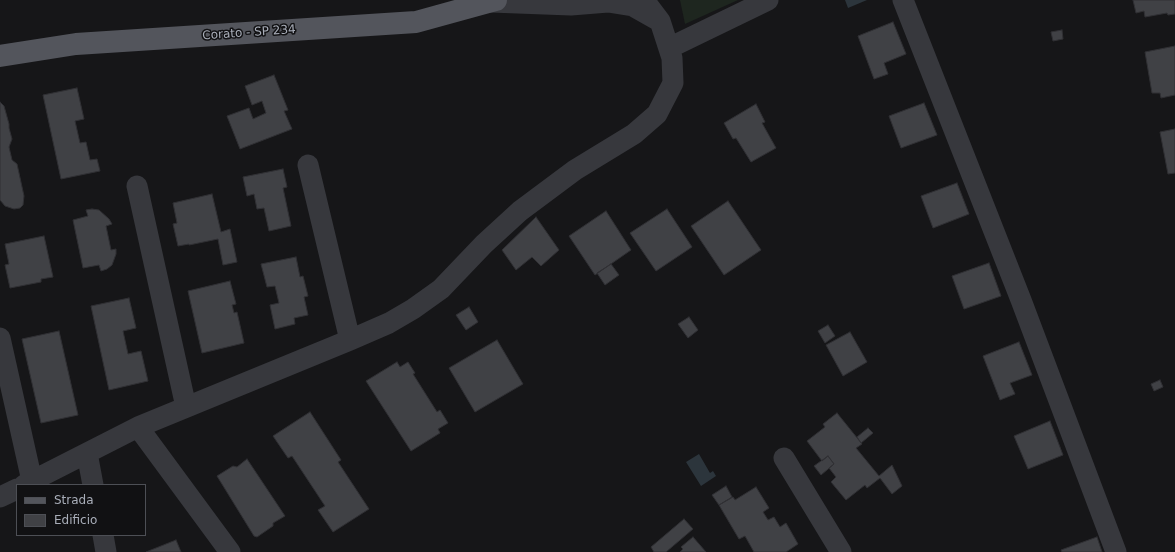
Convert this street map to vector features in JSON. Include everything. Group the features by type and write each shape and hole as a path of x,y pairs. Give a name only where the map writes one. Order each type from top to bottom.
{"main road":[{"name":"Corato - SP 234","path":"0,56 76,44 416,22 494,1"}],"street":[{"path":"26,484 138,427 389,323 413,309 441,288 484,244 520,211 575,170 634,134 657,114 673,83 672,58 660,21 644,0"},
{"path":"660,21 662,0"},
{"path":"660,21 666,0"},
{"path":"669,48 768,0"},
{"path":"903,0 1021,300 1116,552"},
{"path":"494,1 571,5 608,2 633,6 660,21"},
{"path":"308,165 350,340"},
{"path":"137,186 186,407"},
{"path":"0,338 24,484"},
{"path":"138,427 230,552"},
{"path":"87,453 93,484"},
{"path":"784,458 841,552"},
{"path":"0,497 16,489"},
{"path":"103,536 106,552"}],"shaded area":[{"path":"680,0 738,0 685,24"},
{"path":"845,0 867,0 848,8"},
{"path":"699,454 710,473 713,471 716,476 701,486 686,462"}],"building":[{"path":"1133,0 1175,0 1175,14 1168,15 1167,13 1145,17 1144,11 1136,13"},
{"path":"893,22 906,54 884,63 888,74 874,79 858,36"},
{"path":"1062,30 1063,39 1053,41 1051,32"},
{"path":"1175,46 1175,95 1161,98 1160,93 1152,93 1145,52"},
{"path":"274,75 288,110 284,111 292,129 240,149 227,116 249,108 253,119 266,113 262,101 252,105 245,86"},
{"path":"77,88 84,119 75,121 80,143 86,142 90,160 97,159 100,171 61,179 43,95"},
{"path":"0,102 4,106 9,124 12,139 9,147 12,160 17,164 24,196 23,205 20,208 14,209 5,206 0,200"},
{"path":"924,103 937,135 901,148 889,116"},
{"path":"756,104 765,122 762,123 776,148 751,162 736,138 733,139 724,123"},
{"path":"1175,129 1175,173 1168,174 1160,132"},
{"path":"283,169 287,187 283,188 291,226 269,231 264,208 257,209 254,194 247,196 243,177"},
{"path":"957,183 969,214 933,228 921,196"},
{"path":"212,194 221,232 230,229 237,262 223,265 218,239 178,246 173,224 177,223 173,203"},
{"path":"728,201 761,250 724,275 691,226"},
{"path":"667,209 692,247 656,271 630,233"},
{"path":"86,210 99,210 109,219 112,224 106,226 111,250 116,249 116,254 112,265 101,271 99,265 83,268 73,220 88,216"},
{"path":"606,211 631,250 595,275 569,236"},
{"path":"536,217 559,250 541,266 532,257 516,270 502,250"},
{"path":"44,236 53,277 41,279 41,282 10,288 5,265 9,264 5,244"},
{"path":"296,257 300,277 303,276 308,296 304,297 308,315 294,318 295,324 275,329 270,305 279,303 275,286 267,287 261,264"},
{"path":"989,263 1001,296 964,309 952,276"},
{"path":"611,264 619,275 605,285 597,273"},
{"path":"230,281 236,304 232,305 234,313 237,312 244,343 202,353 188,291"},
{"path":"129,298 136,328 123,331 128,354 141,351 148,381 109,390 91,306"},
{"path":"469,307 478,322 466,330 456,315"},
{"path":"689,317 698,330 688,338 678,324"},
{"path":"828,325 835,336 825,343 818,331"},
{"path":"59,331 78,415 41,423 22,339"},
{"path":"850,332 867,362 843,376 826,345"},
{"path":"497,340 523,384 475,412 449,368"},
{"path":"1019,342 1032,375 1010,383 1015,394 1000,400 983,356"},
{"path":"397,362 400,367 408,362 415,373 413,374 437,412 440,410 448,423 438,429 440,433 411,451 366,381"},
{"path":"1160,380 1163,387 1154,391 1151,384"},
{"path":"310,412 341,460 338,462 369,509 333,532 318,510 325,506 292,456 288,458 273,436"},
{"path":"837,413 862,444 856,448 879,476 892,465 902,486 892,494 880,478 867,488 865,485 846,500 831,482 836,477 829,468 834,464 828,456 822,461 807,441 825,427 823,424"},
{"path":"1050,421 1063,455 1028,469 1014,436"},
{"path":"868,428 873,433 861,443 857,437"},
{"path":"828,456 834,464 821,475 814,466"},
{"path":"247,459 285,516 273,523 273,526 257,537 254,536 217,476 233,466 237,467"},
{"path":"726,486 732,497 719,505 712,495"},
{"path":"756,487 769,508 763,512 768,520 774,517 780,527 786,523 798,544 786,552 754,552 745,536 739,539 719,505 733,497 735,500"},
{"path":"684,519 693,529 666,552 654,552 651,547"},
{"path":"693,537 706,552 680,552 683,549 681,547"},
{"path":"1097,537 1102,552 1062,552 1061,550"},
{"path":"176,540 181,552 146,552"}]}
